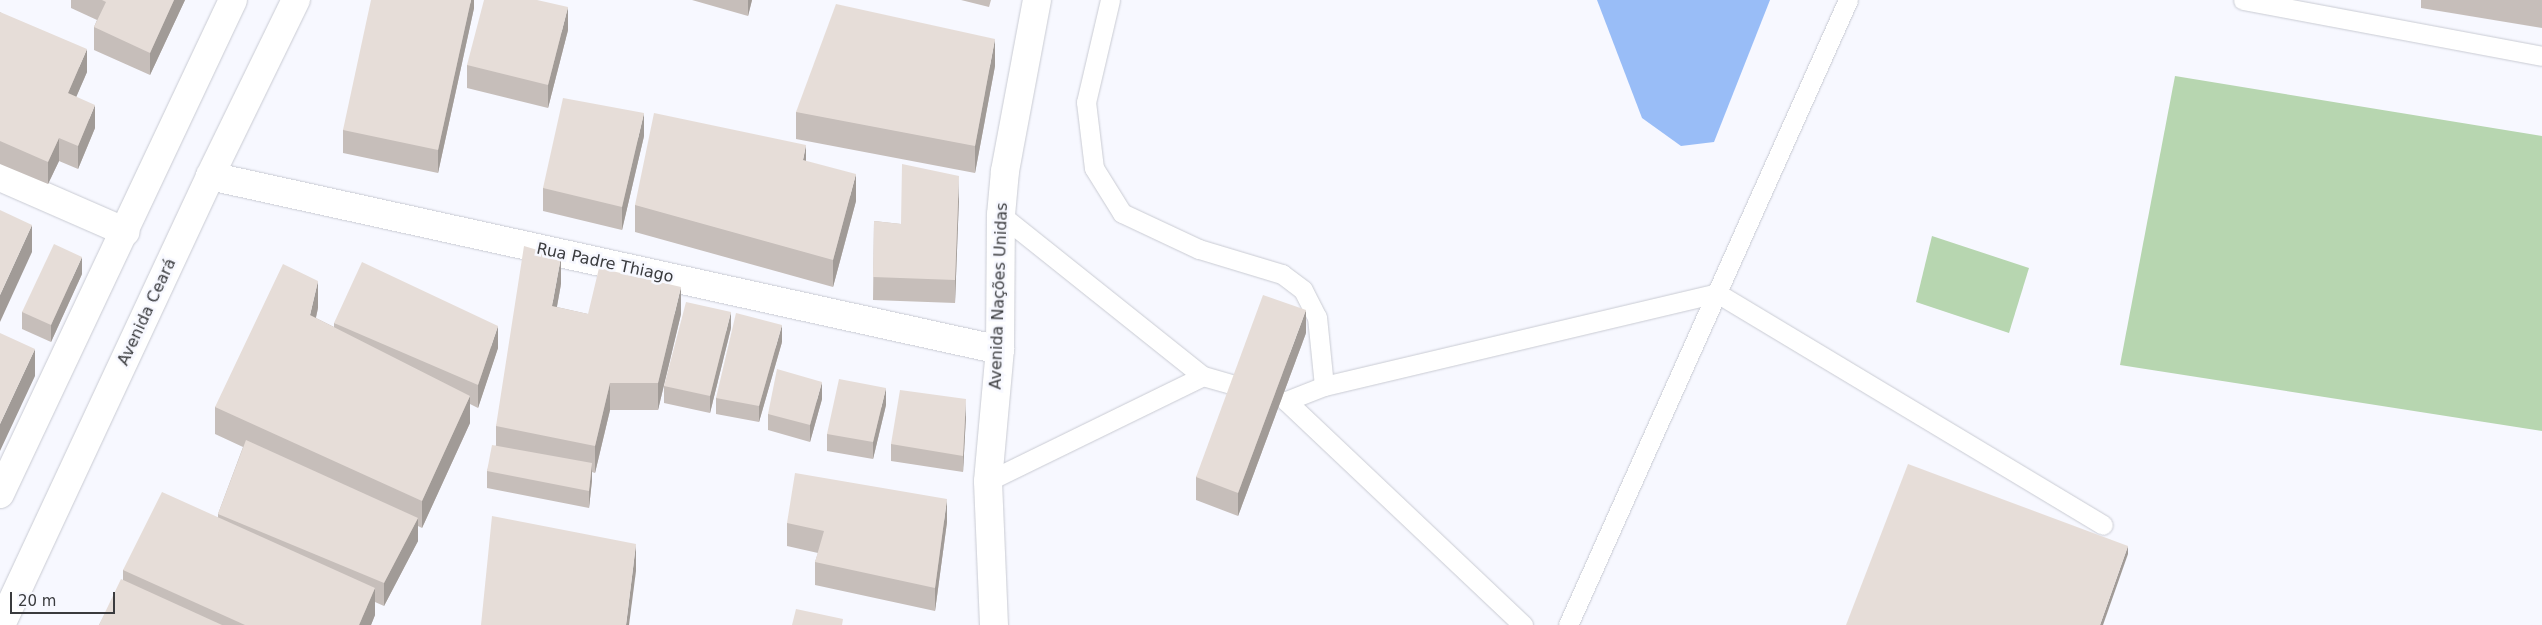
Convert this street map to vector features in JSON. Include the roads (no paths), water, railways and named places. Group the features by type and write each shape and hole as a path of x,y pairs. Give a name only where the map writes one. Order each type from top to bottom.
{"street":[{"path":"0,494 126,232 233,0"},
{"name":"Avenida Ceará","path":"2,625 210,176 296,0"},
{"name":"Avenida Nações Unidas","path":"994,625 988,481 1000,350 1001,215 1005,171 1037,0"},
{"name":"Rua Padre Thiago","path":"210,176 1000,350"},
{"path":"0,177 126,232"}],"lane":[{"path":"1110,0 1086,102 1094,168 1122,213 1199,248 1282,274 1303,290 1316,317 1324,386"},
{"path":"1568,625 1848,0"},
{"path":"2243,0 2542,56"},
{"path":"1001,215 1203,376 1238,386"},
{"path":"1522,625 1283,401 1324,386 1717,293 2103,525"},
{"path":"988,481 1203,376"}],"water":[{"path":"1597,0 1770,0 1714,142 1681,146 1642,118"}]}
